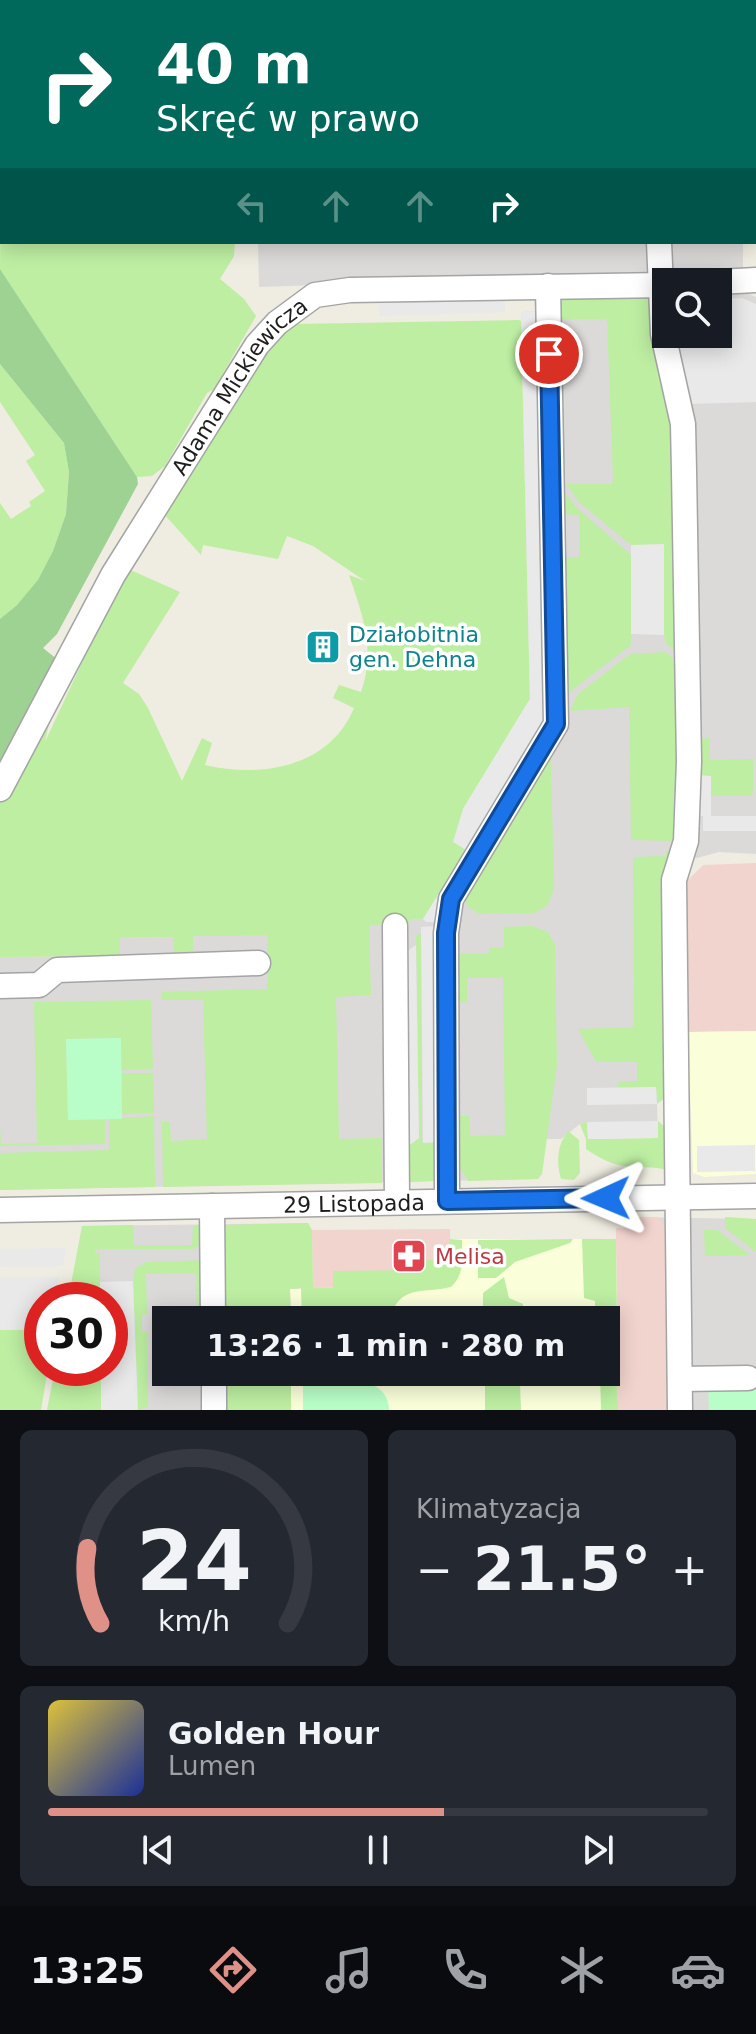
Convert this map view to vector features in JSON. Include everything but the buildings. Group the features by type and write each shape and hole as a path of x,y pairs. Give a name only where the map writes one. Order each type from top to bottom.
{"street":[{"path":"659,244 662,268"},
{"path":"732,281 756,280"},
{"name":"Adama Mickiewicza","path":"0,789 113,575 249,359 277,323 315,295 339,292 652,285"},
{"path":"447,1201 446,933 451,899 556,724 548,286"},
{"path":"666,348 683,424 689,761 686,841 674,880 680,1410"},
{"path":"395,926 397,1202"},
{"path":"0,986 39,985 57,970 258,963"},
{"name":"29 Listopada","path":"0,1210 756,1196"},
{"path":"212,1206 213,1306"},
{"path":"680,1379 748,1378"},
{"path":"214,1386 214,1410"}],"shaded area":[{"path":"258,244 743,244 743,271 732,271 732,268 652,268 652,273 325,282 259,287"},
{"path":"732,292 744,292 756,297 756,854 719,852 697,858 673,857 664,1099 657,1104 658,1138 580,1124 561,1139 545,1139 536,1179 0,1190 0,957 119,956 119,938 174,937 174,953 193,936 269,926 423,919 466,850 530,699 521,312 652,296 652,348 732,348"},
{"path":"505,296 505,312 380,316 377,297"},
{"path":"732,298 742,298 756,304 756,402 691,404 678,348 732,348"},
{"path":"542,311 547,720 440,922 426,922 423,919 466,850 453,842 463,809 530,699 521,312"},
{"path":"664,544 664,635 631,634 631,545"},
{"path":"696,775 711,776 711,816 756,816 756,831 703,831 703,816 695,816"},
{"path":"756,863 756,1031 688,1032 685,883 703,865"},
{"path":"439,926 440,1142 423,1143 421,927"},
{"path":"416,945 419,1138 406,1148 403,954"},
{"path":"756,1031 756,1174 704,1177 693,1173 688,1032"},
{"path":"656,1087 657,1104 587,1105 587,1088"},
{"path":"658,1121 658,1138 588,1139 587,1122"},
{"path":"755,1145 755,1171 697,1172 697,1146"},
{"path":"632,1217 756,1219 756,1410 618,1410 620,1306 617,1306 616,1228 631,1229"},
{"path":"632,1217 658,1217 665,1227 668,1246 669,1410 618,1410 620,1306 617,1306 616,1228 631,1229"},
{"path":"308,1223 313,1288 291,1289 291,1306 152,1306 152,1386 291,1386 291,1410 96,1410 96,1386 128,1386 128,1282 92,1282 82,1226"},
{"path":"450,1229 451,1286 313,1288 312,1230"},
{"path":"450,1239 616,1239 617,1306 291,1306 290,1289 450,1286"},
{"path":"66,1248 63,1266 0,1267 0,1249"},
{"path":"59,1277 58,1282 24,1282 24,1330 0,1330 0,1278"},
{"path":"133,1281 138,1410 101,1410 101,1386 128,1386 128,1282 100,1282"},
{"path":"291,1386 618,1386 618,1410 291,1410"}],"green space":[{"path":"0,244 235,244 234,256 220,279 244,299 256,316 165,466 152,476 137,477 0,269"},
{"path":"0,269 137,477 138,484 57,634 43,648 58,660 0,770 0,619 17,605 38,580 53,551 66,514 69,472 64,443 0,364"},
{"path":"645,295 651,299 652,348 660,348 671,408 679,655 666,643 664,635 664,545 631,545 579,502 566,484 612,484 613,478 607,319 556,319 560,301 568,297"},
{"path":"519,320 530,699 463,809 466,850 423,919 410,920 409,924 369,925 371,995 336,997 339,1139 382,1138 382,1183 163,1187 162,1122 170,1122 171,1141 207,1139 203,1000 162,1000 161,992 267,989 267,935 193,936 193,950 188,954 174,953 173,937 120,938 120,956 0,957 0,803 49,724 45,742 126,568 180,592 123,683 139,694 148,708 182,781 202,738 212,743 205,765 226,769 248,770 291,764 311,756 328,744 343,728 354,708 333,698 339,685 361,692 365,677 366,633 349,575 365,581 313,546 287,536 278,559 203,545 201,555 163,513 271,346 295,324"},
{"path":"0,364 64,443 69,472 66,514 53,551 39,580 0,619 0,503 11,519 31,506 29,502 45,491 26,461 35,455 0,402"},
{"path":"566,494 576,507 631,555 631,645 563,697 561,558 579,557 579,515 566,514"},
{"path":"666,652 679,665 678,841 631,840 629,707 570,711 578,694 630,654"},
{"path":"709,738 710,760 753,759 753,792 750,796 711,796 711,776 697,775 697,739"},
{"path":"548,757 551,761 554,889 547,906 534,913 479,914 467,906 464,898"},
{"path":"666,851 673,851 669,1092 657,1104 656,1087 618,1088 618,1082 637,1081 637,1062 596,1062 578,1029 634,1027 633,857 666,856"},
{"path":"532,926 548,932 555,945 557,1065 542,1174 538,1179 468,1181 460,1168 459,1116 469,1116 470,1136 505,1135 503,978 467,978 467,1002 457,1003 456,954 489,953 489,948 504,947 504,927"},
{"path":"421,934 422,1142 440,1142 438,1175 434,1181 408,1182 406,1148 419,1138 416,935"},
{"path":"151,1000 153,1069 121,1070 120,1038 66,1039 68,1119 105,1119 105,1144 0,1146 0,1126 1,1144 37,1143 34,1002"},
{"path":"121,1038 122,1119 68,1120 66,1039"},
{"path":"122,1073 153,1073 154,1113 122,1114"},
{"path":"154,1116 155,1187 0,1190 0,1153 109,1150 109,1119"},
{"path":"658,1121 669,1130 670,1170 618,1165 598,1157 586,1149 580,1124 587,1122 588,1139 658,1138"},
{"path":"568,1131 579,1140 580,1173 574,1180 561,1179 558,1166 558,1154"},
{"path":"725,1217 756,1219 756,1252 725,1228"},
{"path":"308,1223 312,1230 313,1288 333,1288 333,1271 426,1270 426,1260 450,1260 450,1239 462,1240 461,1271 451,1287 414,1292 399,1300 395,1306 302,1306 301,1288 290,1289 291,1306 221,1306 220,1225"},
{"path":"133,1225 134,1246 192,1245 193,1226 203,1226 206,1242 193,1249 95,1249 95,1253 100,1253 100,1282 71,1282 82,1226"},
{"path":"704,1230 717,1230 750,1255 705,1256"},
{"path":"573,1239 570,1243 515,1262 496,1278 478,1278 478,1240"},
{"path":"582,1239 616,1239 617,1306 595,1306 595,1301 584,1298"},
{"path":"206,1260 206,1306 197,1306 196,1273 146,1274 147,1314 142,1315 142,1332 147,1332 148,1407 138,1410 133,1281 135,1269 146,1262"},
{"path":"504,1277 509,1298 523,1306 483,1306 483,1293"},
{"path":"0,1330 24,1330 24,1386 45,1386 41,1410 0,1410"},
{"path":"756,1385 756,1410 709,1410 708,1386"},
{"path":"52,1386 101,1386 101,1410 47,1410"},
{"path":"222,1386 291,1386 291,1410 223,1410"},
{"path":"303,1386 374,1386 384,1394 389,1410 303,1410"},
{"path":"485,1386 520,1386 521,1410 485,1410"},
{"path":"600,1386 618,1386 618,1410 601,1410"}],"place":[{"name":"Działobitnia gen. Dehna","path":"323,647"},
{"name":"Melisa","path":"409,1256"}],"route":[{"path":"549,354 556,724 451,899 446,933 447,1201 606,1198"}]}
